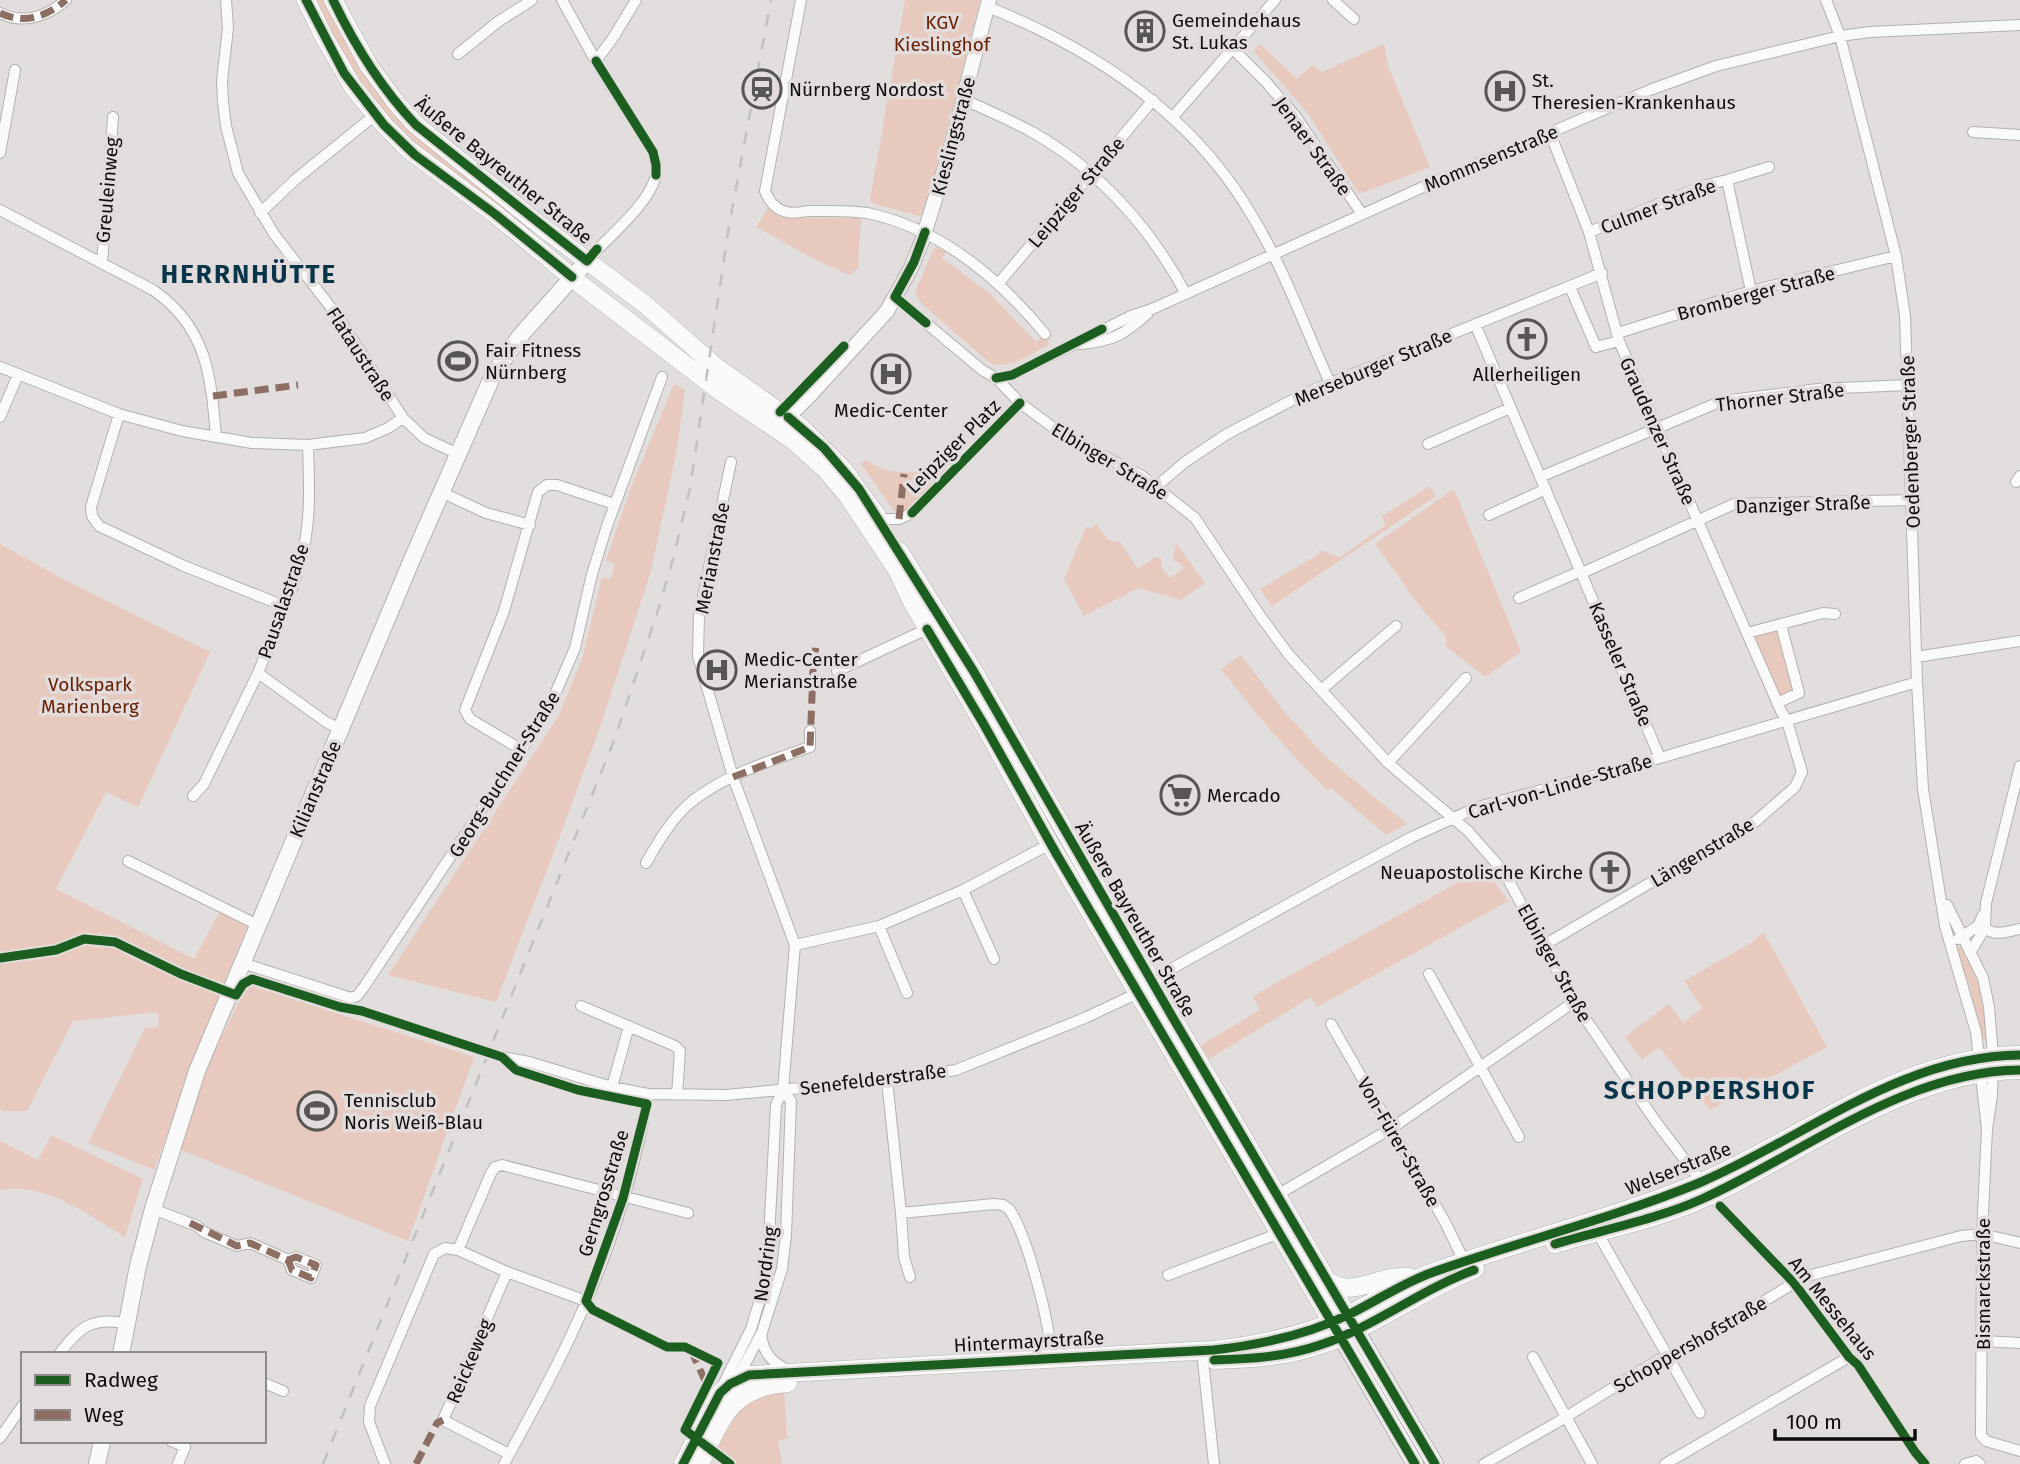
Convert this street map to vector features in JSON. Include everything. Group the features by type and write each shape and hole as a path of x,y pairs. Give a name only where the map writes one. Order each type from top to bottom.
{"main road":[{"name":"Äußere Bayreuther Straße","path":"306,0 344,73 375,115 415,155 721,392 779,417 847,495 897,570 927,629 984,723 1050,844 1138,993 1240,1150 1277,1195 1329,1282 1344,1326 1415,1464"},
{"name":"Äußere Bayreuther Straße","path":"333,0 369,66 406,114 435,142 647,306 715,366 779,417 815,439 843,469 879,519 974,672 1151,980 1280,1233 1435,1464"},
{"path":"526,240 537,234 539,225"},
{"name":"Kilianstraße","path":"121,1352 153,1209 197,1071 340,729 498,366 586,261"},
{"name":"Welserstraße","path":"1344,1326 1465,1273 1688,1205 1707,1188 1896,1082 1936,1067 1987,1064 2020,1055"},
{"name":"Welserstraße","path":"1987,1064 2020,1070"},
{"name":"Welserstraße","path":"1344,1326 1419,1277 1656,1198 1707,1188"},
{"path":"1329,1282 1351,1288 1392,1278 1419,1277"},
{"name":"Hintermayrstraße","path":"738,1380 771,1384 1279,1356 1312,1348 1344,1326"},
{"name":"Hintermayrstraße","path":"717,1399 725,1388 749,1375 1237,1347 1344,1326"},
{"name":"Nordring","path":"697,1463 729,1409 738,1380"},
{"name":"Nordring","path":"697,1463 717,1399"},
{"path":"97,1464 102,1443"}],"street":[{"path":"0,13 14,18 32,18 49,13 66,0"},
{"name":"Flataustraße","path":"226,0 228,28 222,81 226,126 238,173 260,213 347,330 403,418 424,438 458,454"},
{"path":"458,54 499,21 532,0"},
{"path":"562,0 596,61 653,152 656,165 653,183 642,201 586,261"},
{"path":"596,61 636,0"},
{"path":"801,0 765,191 769,201 787,212 863,213 925,232 998,284 1045,334"},
{"path":"1172,118 1275,0"},
{"path":"1333,0 1354,19"},
{"name":"Oedenberger Straße","path":"1826,0 1840,36 1896,256 1905,316 1917,682 1927,821 1945,926 1952,947"},
{"path":"988,4 1070,46 1121,77 1153,100 1204,149 1252,214 1330,383"},
{"name":"Kieslingstraße","path":"925,232 988,4"},
{"name":"Mommsenstraße","path":"996,378 1012,375 1073,344 1106,342 1128,330 1152,309 1550,132 1716,66 1840,36 1901,29 2020,25"},
{"name":"Jenaer Straße","path":"1233,49 1296,117 1362,214"},
{"path":"0,153 15,70"},
{"path":"963,100 1032,132 1091,174 1126,206 1150,235 1174,270 1186,294"},
{"name":"Leipziger Straße","path":"998,284 1153,100"},
{"path":"260,213 336,145 375,115"},
{"name":"Greuleinweg","path":"102,263 113,117"},
{"name":"Graudenzer Straße","path":"1550,132 1589,232 1618,337 1746,633"},
{"path":"1973,132 2020,135"},
{"name":"Culmer Straße","path":"1589,232 1706,185 1769,167"},
{"name":"Culmer Straße","path":"1727,180 1751,291"},
{"path":"0,210 153,290 172,303 194,332 209,372 216,437"},
{"path":"779,417 826,378 887,311 914,262 925,232"},
{"name":"Bromberger Straße","path":"1618,337 1751,291 1896,256"},
{"name":"Merseburger Straße","path":"1157,486 1185,462 1227,434 1330,383 1602,274"},
{"name":"Graudenzer Straße","path":"1570,286 1596,347 1618,337"},
{"name":"Leipziger Platz","path":"879,519 900,519 912,513 1020,403 996,378 982,370 895,297"},
{"name":"Kasseler Straße","path":"1475,324 1660,758"},
{"path":"0,367 119,414 252,443 308,446 365,438 403,418"},
{"path":"0,417 18,375"},
{"name":"Georg-Buchner-Straße","path":"242,963 344,996 357,996 549,708 575,648 592,574 614,505 662,377"},
{"name":"Thorner Straße","path":"1541,477 1722,401 1818,389 1908,385"},
{"name":"Elbinger Straße","path":"1020,403 1071,440 1142,476 1195,518 1289,655 1388,763 1479,841 1504,872 1574,1002 1656,1122 1707,1188"},
{"path":"1428,444 1510,408"},
{"path":"119,414 91,507 94,521 99,526 184,566 284,606"},
{"name":"Pausalastraße","path":"193,796 204,784 258,673 300,559 308,521 310,493 308,446"},
{"name":"Merianstraße","path":"732,461 699,615 698,656 733,777 795,944"},
{"path":"522,750 470,719 464,710 504,611 538,492 547,485 557,485 614,505"},
{"path":"1489,514 1546,489"},
{"path":"441,492 486,513 530,525"},
{"name":"Danziger Straße","path":"1581,572 1734,504 1913,500"},
{"path":"1519,598 1581,572"},
{"path":"1746,633 1824,613 1835,614"},
{"path":"1777,703 1799,693 1781,625"},
{"path":"1321,690 1396,626"},
{"path":"837,671 927,629"},
{"name":"Längenstraße","path":"1544,945 1770,810 1795,787 1802,772 1787,721 1746,633"},
{"path":"1916,657 2020,641"},
{"name":"Pausalastraße","path":"258,673 326,722 340,729"},
{"path":"1388,763 1466,678"},
{"name":"Carl-von-Linde-Straße","path":"1151,980 1305,894 1453,817 1519,795 1660,758 1917,682"},
{"path":"646,863 657,843 685,807 709,789 733,777 810,747 810,731"},
{"path":"1970,953 1984,928 1985,912 2019,774"},
{"path":"795,944 880,926 963,890 1050,844"},
{"path":"128,861 258,925"},
{"path":"963,890 994,959"},
{"name":"Oedenberger Straße","path":"1941,893 1961,936"},
{"path":"1952,947 1961,936 1978,926 1985,912"},
{"path":"880,926 907,993"},
{"path":"1984,928 1997,934 2020,929"},
{"name":"Bismarckstraße","path":"1961,936 1983,978 1989,1007 1982,1234 1980,1431 1982,1439 2020,1451"},
{"name":"Nordring","path":"738,1380 767,1276 776,1109 783,1090 795,944"},
{"name":"Bismarckstraße","path":"1952,947 1987,1064"},
{"path":"1429,974 1519,1137"},
{"name":"Senefelderstraße","path":"502,1057 529,1062 612,1087 649,1094 726,1095 887,1080 956,1070 1087,1017 1138,993"},
{"path":"1277,1195 1392,1128 1574,1002"},
{"path":"581,1006 675,1046 680,1051 677,1095"},
{"name":"Von-Fürer-Straße","path":"1331,1024 1451,1232 1464,1261"},
{"path":"612,1087 629,1026"},
{"path":"887,1080 904,1257 910,1277"},
{"name":"Nordring","path":"738,1380 761,1334 782,1269 786,1235 791,1101 783,1090"},
{"name":"Gerngrosstraße","path":"507,1459 566,1347 586,1301 623,1198 649,1094"},
{"path":"458,1250 495,1167 502,1165 623,1198"},
{"name":"Am Messehaus","path":"1707,1188 1735,1223 1794,1283 1849,1357 1858,1365 1915,1452"},
{"name":"Gerngrosstraße","path":"623,1198 688,1213"},
{"path":"901,1213 994,1204 1009,1209 1032,1265 1050,1335 1051,1358"},
{"path":"153,1209 197,1226 237,1247 250,1243 288,1260"},
{"path":"1597,1232 1700,1413"},
{"path":"1168,1275 1280,1233"},
{"name":"Schoppershofstraße","path":"1484,1464 1658,1360 1668,1359 1804,1277 1961,1237 1982,1234 2020,1242"},
{"path":"386,1464 369,1422 370,1406 434,1254 445,1248 458,1250 507,1272 586,1301 593,1311 667,1347"},
{"name":"Reickeweg","path":"507,1272 443,1420 507,1459"},
{"path":"61,1352 75,1333 87,1325 105,1320 127,1323"},
{"path":"761,1334 767,1354 775,1363 793,1372"},
{"path":"1983,1341 2020,1343"},
{"path":"1533,1357 1592,1464"},
{"path":"1665,1464 1849,1357"},
{"path":"1203,1361 1213,1464"},
{"path":"266,1384 283,1391"},
{"path":"0,1438 21,1408"},
{"path":"178,1464 186,1444"}],"green space":[{"path":"309,0 325,0 357,55 533,230 528,230 411,147 366,97"},
{"name":"KGV Kieslinghof","path":"905,0 980,0 926,211 920,216 874,204 870,200"},
{"path":"1260,44 1297,79 1312,65 1322,72 1384,44 1388,66 1430,167 1359,194 1309,115 1254,51"},
{"path":"768,208 782,218 861,218 858,268 850,275 756,227"},
{"path":"937,247 946,252 942,258 991,295 1036,342 1043,336 1050,344 1013,362 998,365 990,363 922,304 915,293 933,250"},
{"path":"674,384 685,390 677,449 651,571 601,724 496,1002 388,975 558,717 582,659 602,577 610,580 615,564 606,560 632,485"},
{"path":"865,460 893,471 922,471 942,464 948,470 908,511 894,511 861,464"},
{"path":"1430,486 1436,496 1272,606 1260,589 1319,554 1319,550 1340,557 1386,525 1382,516"},
{"path":"1454,489 1521,652 1485,677 1446,646 1446,636 1422,609 1375,544"},
{"path":"1097,525 1108,540 1120,542 1138,569 1156,557 1161,558 1162,568 1170,578 1184,568 1179,562 1173,561 1176,543 1205,583 1181,600 1138,588 1084,616 1064,579 1086,527 1092,529"},
{"name":"Volkspark Marienberg","path":"0,544 63,579 210,652 138,807 106,792 56,889 194,959 220,911 247,927 211,1015 154,1170 88,1143 145,1028 159,1027 158,1012 73,1021 27,1111 0,1109"},
{"path":"1776,630 1779,632 1793,690 1780,697 1753,636"},
{"path":"1241,655 1282,709 1327,758 1407,824 1386,835 1313,776 1221,669"},
{"path":"1484,868 1508,901 1317,1007 1311,997 1209,1059 1201,1045 1260,1010 1253,996"},
{"path":"1764,933 1827,1047 1710,1110 1659,1047 1642,1059 1625,1037 1669,1004 1683,1023 1702,1008 1684,981"},
{"path":"1960,944 1973,969 1980,992 1988,1043 1982,1038 1970,988 1957,950"},
{"name":"Tennisclub Noris Weiß-Blau","path":"248,985 474,1057 408,1241 179,1149 212,1055"},
{"path":"51,1135 143,1179 125,1237 50,1195 17,1189 0,1190 0,1141 38,1160"},
{"path":"784,1390 787,1438 778,1441 782,1464 733,1464 716,1448 743,1405 756,1395"}],"railway":[{"path":"323,1464 615,738 658,610 690,488 729,226 771,0"}],"marked path":[{"path":"0,13 9,17 35,17 66,0"},
{"path":"213,396 298,385"},
{"path":"899,519 904,474"},
{"path":"733,777 810,747 816,645"},
{"path":"190,1223 237,1246 250,1243 288,1260 292,1270 311,1278 316,1265 296,1257 288,1260"},
{"path":"691,1350 707,1385"},
{"path":"416,1464 437,1423 443,1420"}],"cycle path":[{"path":"306,0 344,73 384,125 415,155 495,214 572,277"},
{"path":"333,0 370,66 416,125 587,261 597,249"},
{"path":"596,61 653,152 656,175"},
{"path":"925,232 914,262 895,297 926,323"},
{"path":"996,378 1012,375 1102,329"},
{"path":"780,412 844,346"},
{"path":"912,513 1020,403"},
{"path":"788,417 824,448 859,489 974,672 1435,1464"},
{"path":"927,629 1415,1464"},
{"path":"0,958 56,950 84,939 115,942 181,974 236,995 243,984 252,979 340,1007 362,1011 502,1057 516,1070 578,1090 647,1104 623,1198 586,1301 593,1310 667,1347 685,1347 718,1363 685,1430 730,1464"},
{"path":"683,1464 720,1393 730,1384 749,1375 1213,1350 1283,1338 1334,1321 1428,1274 1632,1208 1699,1183 1894,1084 1934,1069 1976,1059 2020,1055"},
{"path":"1555,1244 1649,1218 1702,1199 1856,1118 1936,1084 1978,1074 2020,1070"},
{"path":"1720,1206 1794,1283 1849,1357 1858,1365 1925,1464"},
{"path":"1214,1360 1267,1357 1320,1345 1474,1270"}],"place":[{"name":"Gemeindehaus St. Lukas","path":"1145,31"},
{"name":"Nürnberg Nordost","path":"762,89"},
{"name":"St. Theresien-Krankenhaus","path":"1505,91"},
{"name":"Allerheiligen","path":"1527,339"},
{"name":"Fair Fitness Nürnberg","path":"458,361"},
{"name":"Medic-Center","path":"891,374"},
{"name":"Medic-Center Merianstraße","path":"717,670"},
{"name":"Mercado","path":"1180,795"},
{"name":"Neuapostolische Kirche","path":"1610,872"},
{"name":"Tennisclub Noris Weiß-Blau","path":"317,1111"}],"district":[{"name":"HERRNHÜTTE","path":"249,274"},
{"name":"SCHOPPERSHOF","path":"1710,1090"}]}
